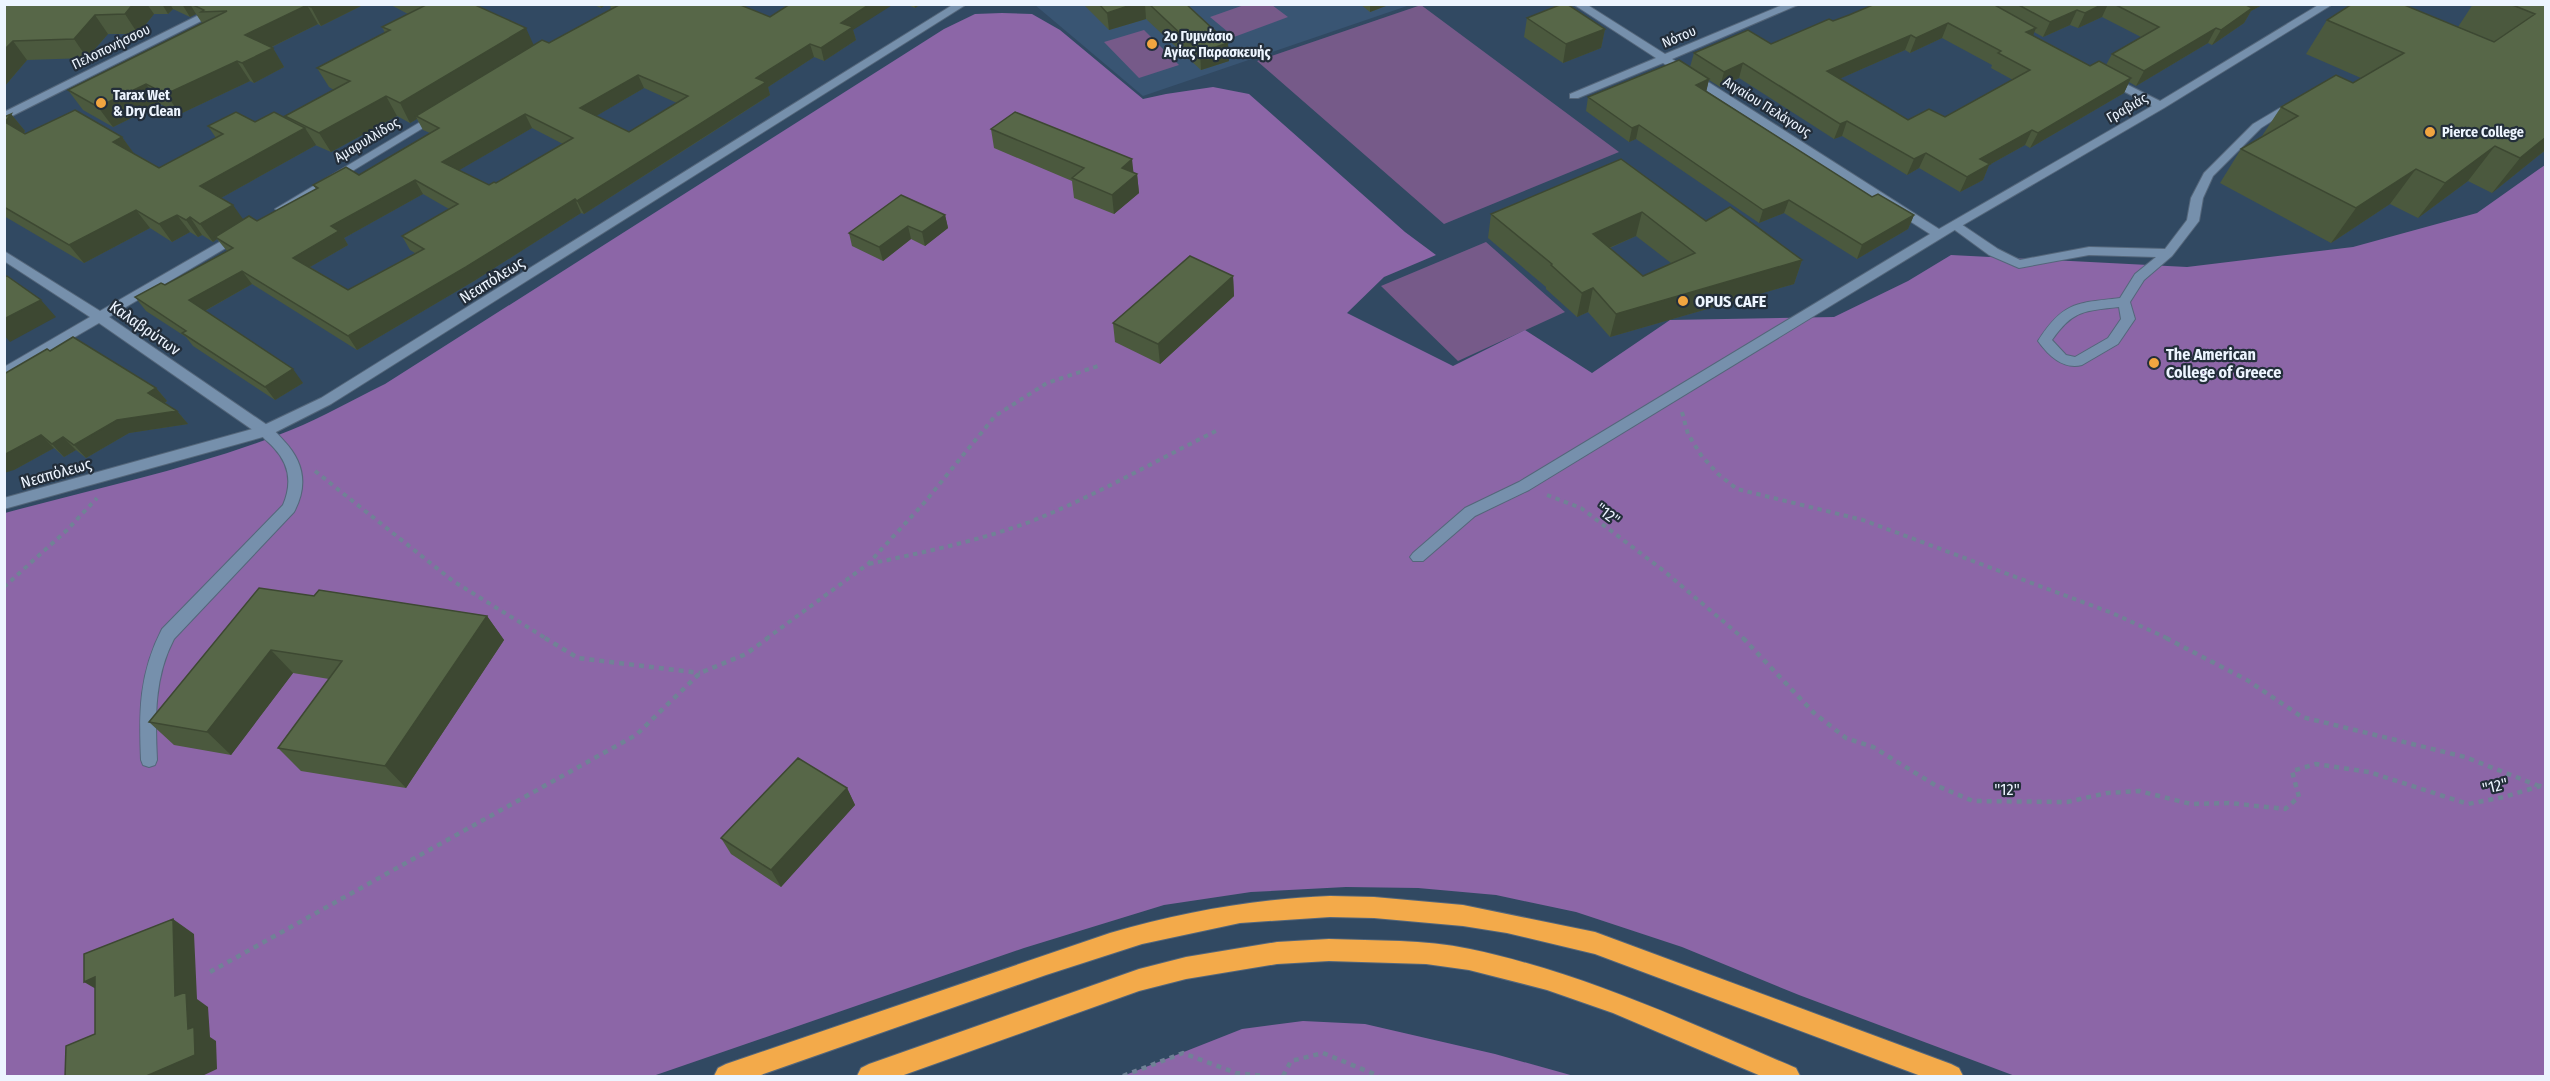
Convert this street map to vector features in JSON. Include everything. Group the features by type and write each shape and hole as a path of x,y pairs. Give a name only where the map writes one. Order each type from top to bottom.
{"highway":[{"path":"726,1077 1064,957 1133,935 1242,913 1361,907 1409,909 1488,918 1542,928 1595,943 1952,1077"},
{"path":"869,1077 1139,980 1186,968 1277,953 1329,950 1426,953 1469,959 1547,979 1615,1003 1788,1077"}],"street":[{"name":"Πελοπονήσσου","path":"4,117 230,4"},
{"name":"Νεαπόλεως","path":"4,504 265,431 326,401 962,4"},
{"name":"Αιγαίου Πελάγους","path":"1578,4 1939,234"},
{"name":"Νότου","path":"1574,96 1795,4"},
{"name":"Γραβιάς","path":"1418,556 1470,512 1524,486 1954,225 2160,106 2328,4"},
{"path":"2100,74 2160,106"},
{"path":"2124,302 2082,307 2060,319 2045,341 2061,358 2077,362 2113,341 2128,319 2124,302 2139,277 2168,253 2193,221 2197,198 2208,175 2256,126 2285,108"},
{"name":"Αμαρυλλίδος","path":"274,213 447,109"},
{"path":"1954,225 1993,251 2019,264 2089,251 2168,253"},
{"path":"4,373 101,318 243,232"},
{"name":"Καλαβρύτων","path":"4,255 101,318 265,431 288,452"},
{"path":"149,760 147,698 157,651 168,634 289,508 294,498 297,477 288,452"}],"path":[{"path":"210,972 636,735 700,673 746,654 868,564 924,503 995,416 1047,383 1098,366"},
{"path":"1685,403 1681,412 1683,424 1696,447 1712,468 1739,490 1863,520 2112,613 2184,646 2247,680 2301,717 2465,757 2543,787"},
{"path":"868,564 942,549 1007,530 1082,497 1216,430"},
{"path":"288,452 453,581 578,658 700,673"},
{"path":"4,587 67,530 122,472"},
{"name":"\"12\"","path":"1524,486 1581,508 1664,571 1741,636 1814,712 1846,738 1873,747 1935,785 1973,801 2067,802 2107,793 2139,791 2191,804 2229,803 2285,809 2299,797 2292,771 2316,764 2369,772 2468,804 2543,787"},
{"path":"1124,1077 1184,1053 1236,1073 1265,1077"},
{"path":"1283,1077 1291,1061 1323,1053 1379,1077"}],"shaded area":[{"name":"2ο Γυμνάσιο Αγίας Παρασκευής","path":"1035,5 1410,5 1143,96"},
{"path":"1244,5 1272,5 1288,17 1234,37 1210,17"},
{"path":"1421,5 1619,152 1444,224 1257,61"},
{"path":"975,14 1032,14 1060,30 1143,99 1213,87 1249,94 1405,232 1436,255 1384,277 1347,313 1453,366 1525,330 1592,373 1670,320 1834,317 1908,281 1951,255 2187,267 2353,247 2477,213 2545,165 2545,1076 2015,1076 1799,995 1682,947 1576,912 1496,895 1418,888 1346,887 1251,892 1164,905 1024,948 653,1076 5,1076 5,513 221,455 291,430 327,414 385,384 944,29"},
{"path":"1144,30 1179,65 1139,78 1104,42"},
{"path":"1486,242 1565,312 1458,361 1381,286"},
{"path":"1303,1021 1365,1024 1495,1054 1574,1076 1123,1076 1242,1029"}],"building":[{"path":"4,4 133,4 125,14 95,15 74,39 13,41 4,50"},
{"path":"191,4 315,4 311,7 307,5 245,35 273,48 242,63 237,61 166,94 146,84 98,107 68,90 227,11 201,12 204,10"},
{"path":"420,4 473,4 526,28 400,103 386,96 319,133 285,116 350,81 317,68 390,30 382,27 424,6"},
{"path":"617,4 738,4 770,17 790,4 870,4 841,23 853,27 821,48 810,44 756,78 766,82 700,124 577,201 575,199 466,267 348,336 242,271 189,300 293,369 265,387 182,333 186,331 135,297 161,283 165,285 233,248 215,237 249,216 257,221 318,188 313,185 346,167 359,175 439,128 416,116 542,40 549,43 619,5","holes":["638,75 688,96 629,132 580,108","525,114 573,138 489,185 442,162","415,180 458,204 402,236 424,249 348,290 293,258 339,231 331,226"]},
{"path":"1099,4 1134,4 1107,13"},
{"path":"1149,4 1186,4 1228,43 1200,52"},
{"path":"1567,4 1605,29 1566,44 1527,18"},
{"path":"1875,4 1993,4 2036,28 2026,32 2090,66 2099,61 2131,78 2038,133 2032,130 1980,159 1990,164 1967,177 1926,153 1914,159 1847,121 1840,124 1743,63 1724,72 1694,53 1748,30 1771,44 1829,19 1833,21","holes":["1948,23 2001,51 1998,53 2030,70 1945,117 1929,109 1908,120 1827,71 1911,35 1916,38"]},
{"path":"2017,4 2103,4 2085,13 2077,10 2050,22"},
{"path":"2114,4 2244,4 2252,8 2221,30 2216,28 2144,71 2112,54 2159,27"},
{"path":"2352,4 2402,4 2494,42 2535,14 2510,4 2546,4 2546,137 2520,158 2495,146 2445,183 2416,169 2356,208 2241,149 2298,116 2281,107 2336,75 2353,83 2404,53 2327,20"},
{"path":"1679,60 1709,79 1696,85 1872,197 1878,194 1914,215 1862,245 1789,200 1763,210 1639,125 1632,128 1588,97"},
{"path":"75,110 122,137 113,142 159,168 223,134 208,126 236,112 255,122 274,112 305,128 200,186 233,205 200,224 190,217 186,220 177,215 159,224 136,210 69,245 4,207 4,117 11,114 5,122 25,134"},
{"path":"1015,112 1132,159 1122,168 1137,174 1112,195 1072,178 1084,168 991,129"},
{"path":"1621,159 1706,221 1730,207 1802,260 1616,314 1593,288 1582,293 1552,264 1491,214","holes":["1642,212 1695,253 1643,276 1593,234"]},
{"path":"901,195 945,215 922,232 908,226 879,247 849,233"},
{"path":"1190,256 1233,276 1158,344 1113,323"},
{"path":"7,276 41,300 4,319 4,277"},
{"path":"73,337 156,388 148,393 177,411 117,420 74,445 63,437 52,444 41,435 4,455 4,374"},
{"path":"259,588 314,596 319,590 487,616 385,766 278,748 342,661 271,650 207,732 149,722"},
{"path":"798,758 847,788 771,870 721,838"},
{"path":"173,919 175,996 186,992 188,1029 194,1027 195,1055 144,1077 65,1077 66,1046 95,1034 95,977 84,982 84,954"}],"place":[{"name":"2ο Γυμνάσιο Αγίας Παρασκευής","path":"1152,44"},
{"name":"Tarax Wet & Dry Clean","path":"101,103"},
{"name":"Pierce College","path":"2430,132"},
{"name":"OPUS CAFE","path":"1683,301"},
{"name":"The American College of Greece","path":"2154,363"}]}
